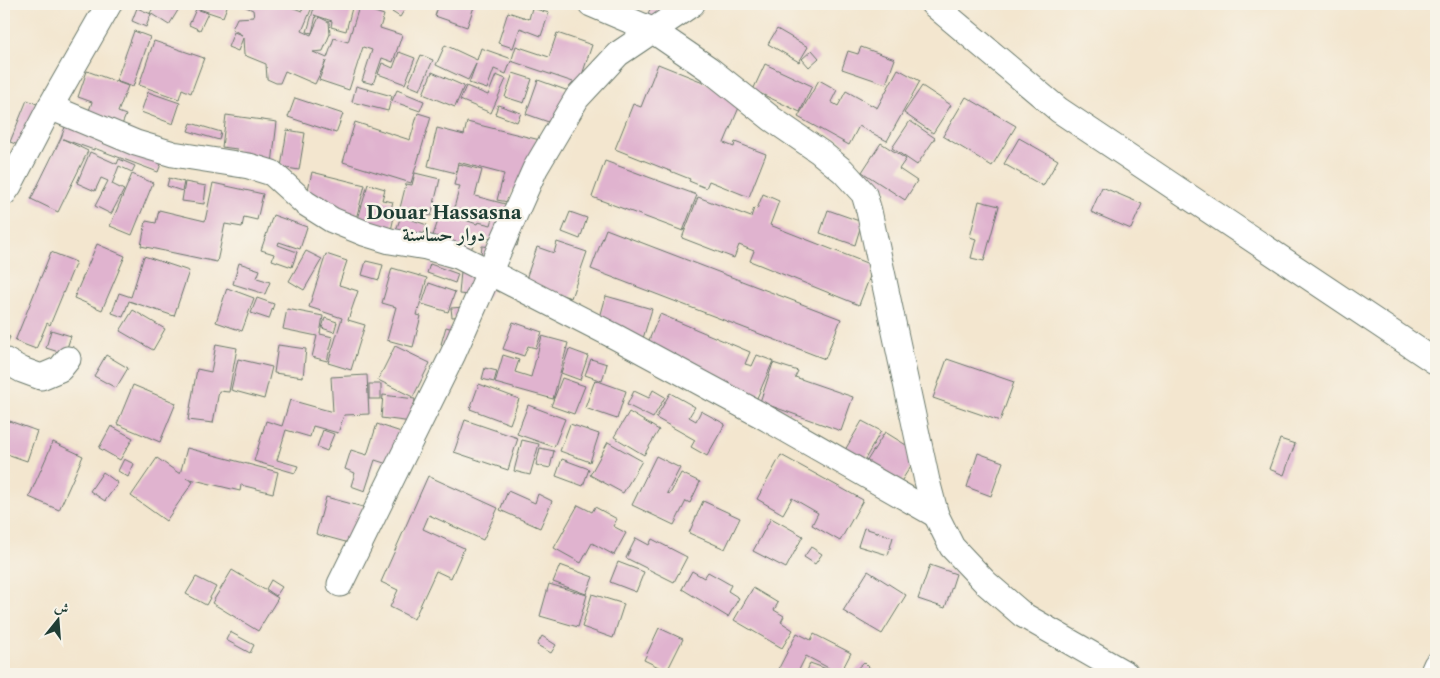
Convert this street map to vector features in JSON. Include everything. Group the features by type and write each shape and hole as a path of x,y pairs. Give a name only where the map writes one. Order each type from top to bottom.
{"street":[{"path":"4,193 50,107 109,4"},
{"path":"590,4 652,30 709,69 772,119 843,170 864,194 926,481 936,515 952,547 986,583 1023,615 1126,674"},
{"path":"340,584 453,354 535,169 577,98 618,54 692,4"},
{"path":"933,4 1059,110 1436,362"},
{"path":"50,107 136,143 173,154 249,166 272,173 306,203 332,220 390,241 426,246 458,256 616,337 751,410 936,515"},
{"path":"4,360 22,370 41,377 60,368 68,359"},
{"path":"1432,674 1436,665"}],"building":[{"path":"156,4 175,4 180,7 169,25 150,13"},
{"path":"191,4 228,4 223,17 190,6"},
{"path":"239,4 293,4 291,7 302,11 306,4 313,5 302,31 311,35 319,17 329,22 330,34 323,51 313,52 327,58 334,38 348,42 359,7 384,15 380,28 402,35 393,62 382,58 373,84 362,81 372,50 363,47 349,90 319,80 326,61 315,84 285,71 280,83 276,83 267,79 266,64 244,55 243,38 238,51 228,47 234,32 242,35 232,29 237,18 254,17 253,10"},
{"path":"315,4 339,4 352,8 346,31 331,27 332,21 314,15 316,16 312,33 307,32"},
{"path":"398,4 408,4 400,17 392,12"},
{"path":"439,4 475,4 467,27 435,16"},
{"path":"653,4 688,4 642,24"},
{"path":"137,8 151,14 146,27 132,21"},
{"path":"532,8 549,13 541,36 520,28 513,48 498,43 508,12 529,19"},
{"path":"196,9 208,13 200,30 189,25"},
{"path":"777,29 808,47 799,62 768,44"},
{"path":"134,31 150,37 133,87 116,81"},
{"path":"557,33 592,45 579,84 511,61 506,74 494,69 487,89 469,83 476,64 468,80 436,65 445,45 477,60 481,48 512,59 516,46 549,57"},
{"path":"154,41 204,58 191,93 182,89 179,99 139,85"},
{"path":"861,47 895,59 886,84 842,69 848,51 858,54"},
{"path":"812,50 819,58 809,67 802,59"},
{"path":"399,52 415,58 405,84 378,74 382,63 393,68"},
{"path":"421,55 433,60 420,90 408,85"},
{"path":"658,64 743,98 724,143 734,147 735,142 766,154 749,197 709,181 706,188 689,181 690,179 615,149 633,104 641,107"},
{"path":"765,64 812,86 800,112 753,90"},
{"path":"898,69 920,81 887,141 859,126 849,145 798,117 819,80 837,90 831,102 838,106 846,91 877,108"},
{"path":"87,71 128,86 118,112 126,115 121,127 168,145 158,172 94,148 94,150 63,139 88,151 58,212 31,199 61,138 69,116 85,122 92,102 78,97"},
{"path":"432,72 464,86 455,107 423,94"},
{"path":"513,73 532,79 524,103 505,97"},
{"path":"496,75 506,79 491,113 460,100 466,86 488,95"},
{"path":"538,80 577,94 557,125 526,114"},
{"path":"356,86 392,96 388,111 352,102"},
{"path":"922,86 951,105 933,133 904,113"},
{"path":"397,90 424,101 420,111 392,101"},
{"path":"148,92 180,103 173,124 141,112"},
{"path":"966,97 1016,126 992,166 943,136"},
{"path":"295,98 343,114 336,133 288,117"},
{"path":"27,100 54,111 21,146 10,142"},
{"path":"498,105 521,113 517,122 495,114"},
{"path":"418,113 431,117 411,183 343,162 355,122 410,140"},
{"path":"226,115 277,122 272,164 236,159 237,149 222,147"},
{"path":"910,121 935,138 917,165 892,148"},
{"path":"467,122 552,143 523,192 512,189 508,202 497,200 504,174 458,162 456,173 428,166 437,128 464,135"},
{"path":"191,123 221,132 219,140 188,131"},
{"path":"287,130 305,133 299,170 281,167"},
{"path":"1019,138 1058,160 1043,186 1004,164"},
{"path":"881,143 906,159 899,169 917,181 905,200 862,172"},
{"path":"90,152 117,164 119,159 135,166 132,172 119,166 112,184 124,190 111,214 95,206 108,181 101,178 95,191 77,183"},
{"path":"605,161 697,195 683,231 592,197"},
{"path":"459,164 482,170 475,196 509,205 530,195 517,246 476,235 469,257 459,270 425,259 441,212 477,224 478,222 491,225 493,218 454,208 460,186 454,185"},
{"path":"312,172 365,185 352,234 316,225 322,202 306,198"},
{"path":"415,173 440,179 431,216 400,208 406,184 412,185"},
{"path":"132,174 153,183 132,235 110,226"},
{"path":"169,178 184,182 182,191 167,186"},
{"path":"185,182 206,186 204,204 182,201"},
{"path":"213,183 263,194 257,220 244,217 242,227 225,224 217,262 141,246 146,221 156,223 159,210 205,221"},
{"path":"368,184 385,189 382,200 393,202 389,215 394,217 390,235 356,226"},
{"path":"1102,187 1142,204 1131,229 1091,212"},
{"path":"763,194 779,201 770,225 874,266 859,305 750,261 754,251 739,245 734,258 682,238 698,197 751,217 754,208 757,209"},
{"path":"979,201 999,206 984,261 971,258 976,239 970,237"},
{"path":"828,210 862,222 855,245 820,233"},
{"path":"570,212 587,218 580,239 562,232"},
{"path":"273,215 307,227 300,249 279,242 278,245 297,252 292,267 272,260 274,254 261,250"},
{"path":"401,216 427,225 419,248 393,239"},
{"path":"606,229 841,319 825,359 591,269"},
{"path":"557,242 587,252 571,298 548,290 519,299 537,247 554,253"},
{"path":"97,244 125,256 102,310 74,298"},
{"path":"482,246 507,248 488,297 459,294 461,271 479,273"},
{"path":"306,251 322,259 304,290 289,281"},
{"path":"51,252 76,262 50,325 47,323 36,349 15,341"},
{"path":"326,254 347,261 339,285 358,291 348,320 365,325 351,370 328,363 342,318 309,307"},
{"path":"144,256 189,271 174,316 129,301 123,317 112,313 119,293 131,297"},
{"path":"366,261 383,265 379,280 362,275"},
{"path":"239,263 260,270 257,278 270,282 265,294 233,284"},
{"path":"430,264 458,274 455,283 427,273"},
{"path":"392,268 427,278 417,315 421,316 413,347 387,340 396,307 382,303"},
{"path":"429,283 455,292 448,312 422,304"},
{"path":"227,288 254,298 242,331 216,322"},
{"path":"606,296 652,309 641,345 596,332"},
{"path":"257,298 274,304 269,319 251,313"},
{"path":"478,306 479,315 452,317 451,308"},
{"path":"287,309 323,316 320,334 333,337 327,361 312,357 317,336 283,329"},
{"path":"133,310 165,329 153,350 120,331"},
{"path":"660,314 750,352 745,364 752,366 757,355 773,361 757,398 644,352"},
{"path":"325,318 337,322 334,332 322,328"},
{"path":"513,322 542,332 536,348 528,346 524,356 503,349"},
{"path":"446,327 468,333 463,350 441,344"},
{"path":"51,330 71,336 65,354 46,348"},
{"path":"4,334 10,337 4,350"},
{"path":"542,336 568,343 553,399 495,383 503,355 519,360 515,372 531,377"},
{"path":"216,344 237,348 229,392 219,391 213,423 188,420 197,369 211,372"},
{"path":"278,345 306,349 303,377 274,373"},
{"path":"395,346 430,363 413,397 378,380"},
{"path":"569,349 588,356 580,380 561,373"},
{"path":"106,355 128,368 116,388 94,376"},
{"path":"238,359 272,367 264,399 231,390"},
{"path":"591,359 607,364 602,381 585,375"},
{"path":"947,359 1014,382 1000,421 933,398"},
{"path":"773,363 798,371 795,377 853,397 841,431 760,402"},
{"path":"485,368 497,371 494,382 482,379"},
{"path":"367,375 369,414 344,415 338,433 313,426 310,437 286,430 277,460 298,466 295,473 254,461 266,421 282,426 290,400 333,412 331,377"},
{"path":"562,378 585,386 574,414 551,406"},
{"path":"595,380 626,391 617,419 585,408"},
{"path":"369,384 381,384 381,399 369,399"},
{"path":"479,384 519,399 510,424 470,409"},
{"path":"133,385 176,403 160,442 117,424"},
{"path":"653,390 665,397 653,418 627,405 634,391 649,398"},
{"path":"670,393 695,407 689,417 696,421 701,411 725,424 707,456 691,447 695,440 656,418"},
{"path":"383,395 415,399 412,422 381,418"},
{"path":"528,405 565,419 554,447 517,434"},
{"path":"629,412 659,430 644,455 614,437"},
{"path":"4,419 37,431 27,461 4,453"},
{"path":"465,420 518,438 508,470 454,452"},
{"path":"862,421 881,431 864,461 845,450"},
{"path":"377,424 416,437 406,470 375,460 365,491 351,486 355,473 345,469 351,450 367,455"},
{"path":"570,424 599,434 590,462 560,451"},
{"path":"111,426 133,438 120,460 99,448"},
{"path":"323,430 334,434 327,451 317,447"},
{"path":"885,432 919,453 897,488 863,467"},
{"path":"1280,439 1295,444 1284,475 1269,469"},
{"path":"522,440 539,444 530,475 514,471"},
{"path":"53,442 83,456 59,510 29,497"},
{"path":"608,442 642,461 623,493 590,475"},
{"path":"187,448 278,472 273,493 241,485 240,491 186,478 193,482 166,521 131,496 157,458 180,474"},
{"path":"540,448 554,451 550,468 536,465"},
{"path":"978,453 1003,462 991,496 967,487"},
{"path":"781,455 863,500 840,541 812,525 818,513 792,498 783,514 757,499"},
{"path":"656,456 680,468 667,493 670,494 681,473 700,482 690,503 686,501 674,525 632,505"},
{"path":"124,459 134,464 128,477 118,471"},
{"path":"562,459 589,469 583,486 556,476"},
{"path":"103,472 118,483 105,501 90,491"},
{"path":"428,476 498,508 483,540 429,515 423,529 464,548 451,578 436,571 414,619 390,607 398,590 381,582"},
{"path":"508,491 535,503 538,494 552,501 540,528 500,510"},
{"path":"326,497 363,507 353,544 316,534"},
{"path":"703,501 740,518 725,549 689,533"},
{"path":"578,505 592,512 595,507 617,519 613,526 626,533 614,555 592,543 581,563 554,548"},
{"path":"771,518 803,536 786,568 753,551"},
{"path":"864,528 893,537 888,555 858,546"},
{"path":"636,538 649,545 652,539 687,557 674,582 626,558"},
{"path":"811,547 822,554 815,564 804,557"},
{"path":"618,562 644,572 636,592 610,582"},
{"path":"560,565 593,577 586,594 553,582"},
{"path":"930,565 956,574 945,608 918,599"},
{"path":"232,570 278,598 258,631 212,603"},
{"path":"692,571 704,578 708,572 731,585 728,591 739,598 728,617 682,589"},
{"path":"868,571 906,595 882,634 843,611"},
{"path":"196,577 216,587 206,605 186,594"},
{"path":"271,580 282,587 276,596 266,589"},
{"path":"549,584 587,595 578,627 540,616"},
{"path":"753,588 778,603 774,610 784,616 781,622 793,630 782,648 734,620"},
{"path":"592,594 624,604 613,638 582,627"},
{"path":"659,628 683,639 667,671 644,660"},
{"path":"230,632 254,645 250,653 226,640"},
{"path":"797,633 811,640 814,634 851,653 840,674 806,656 797,674 792,674 779,668"},
{"path":"542,636 556,645 551,653 537,645"},
{"path":"864,662 873,671 870,674 851,674"},
{"path":"810,663 835,672 834,674 806,674"}],"district":[{"name":"Douar Hassasna دوار حساسنة","path":"444,223"}]}
